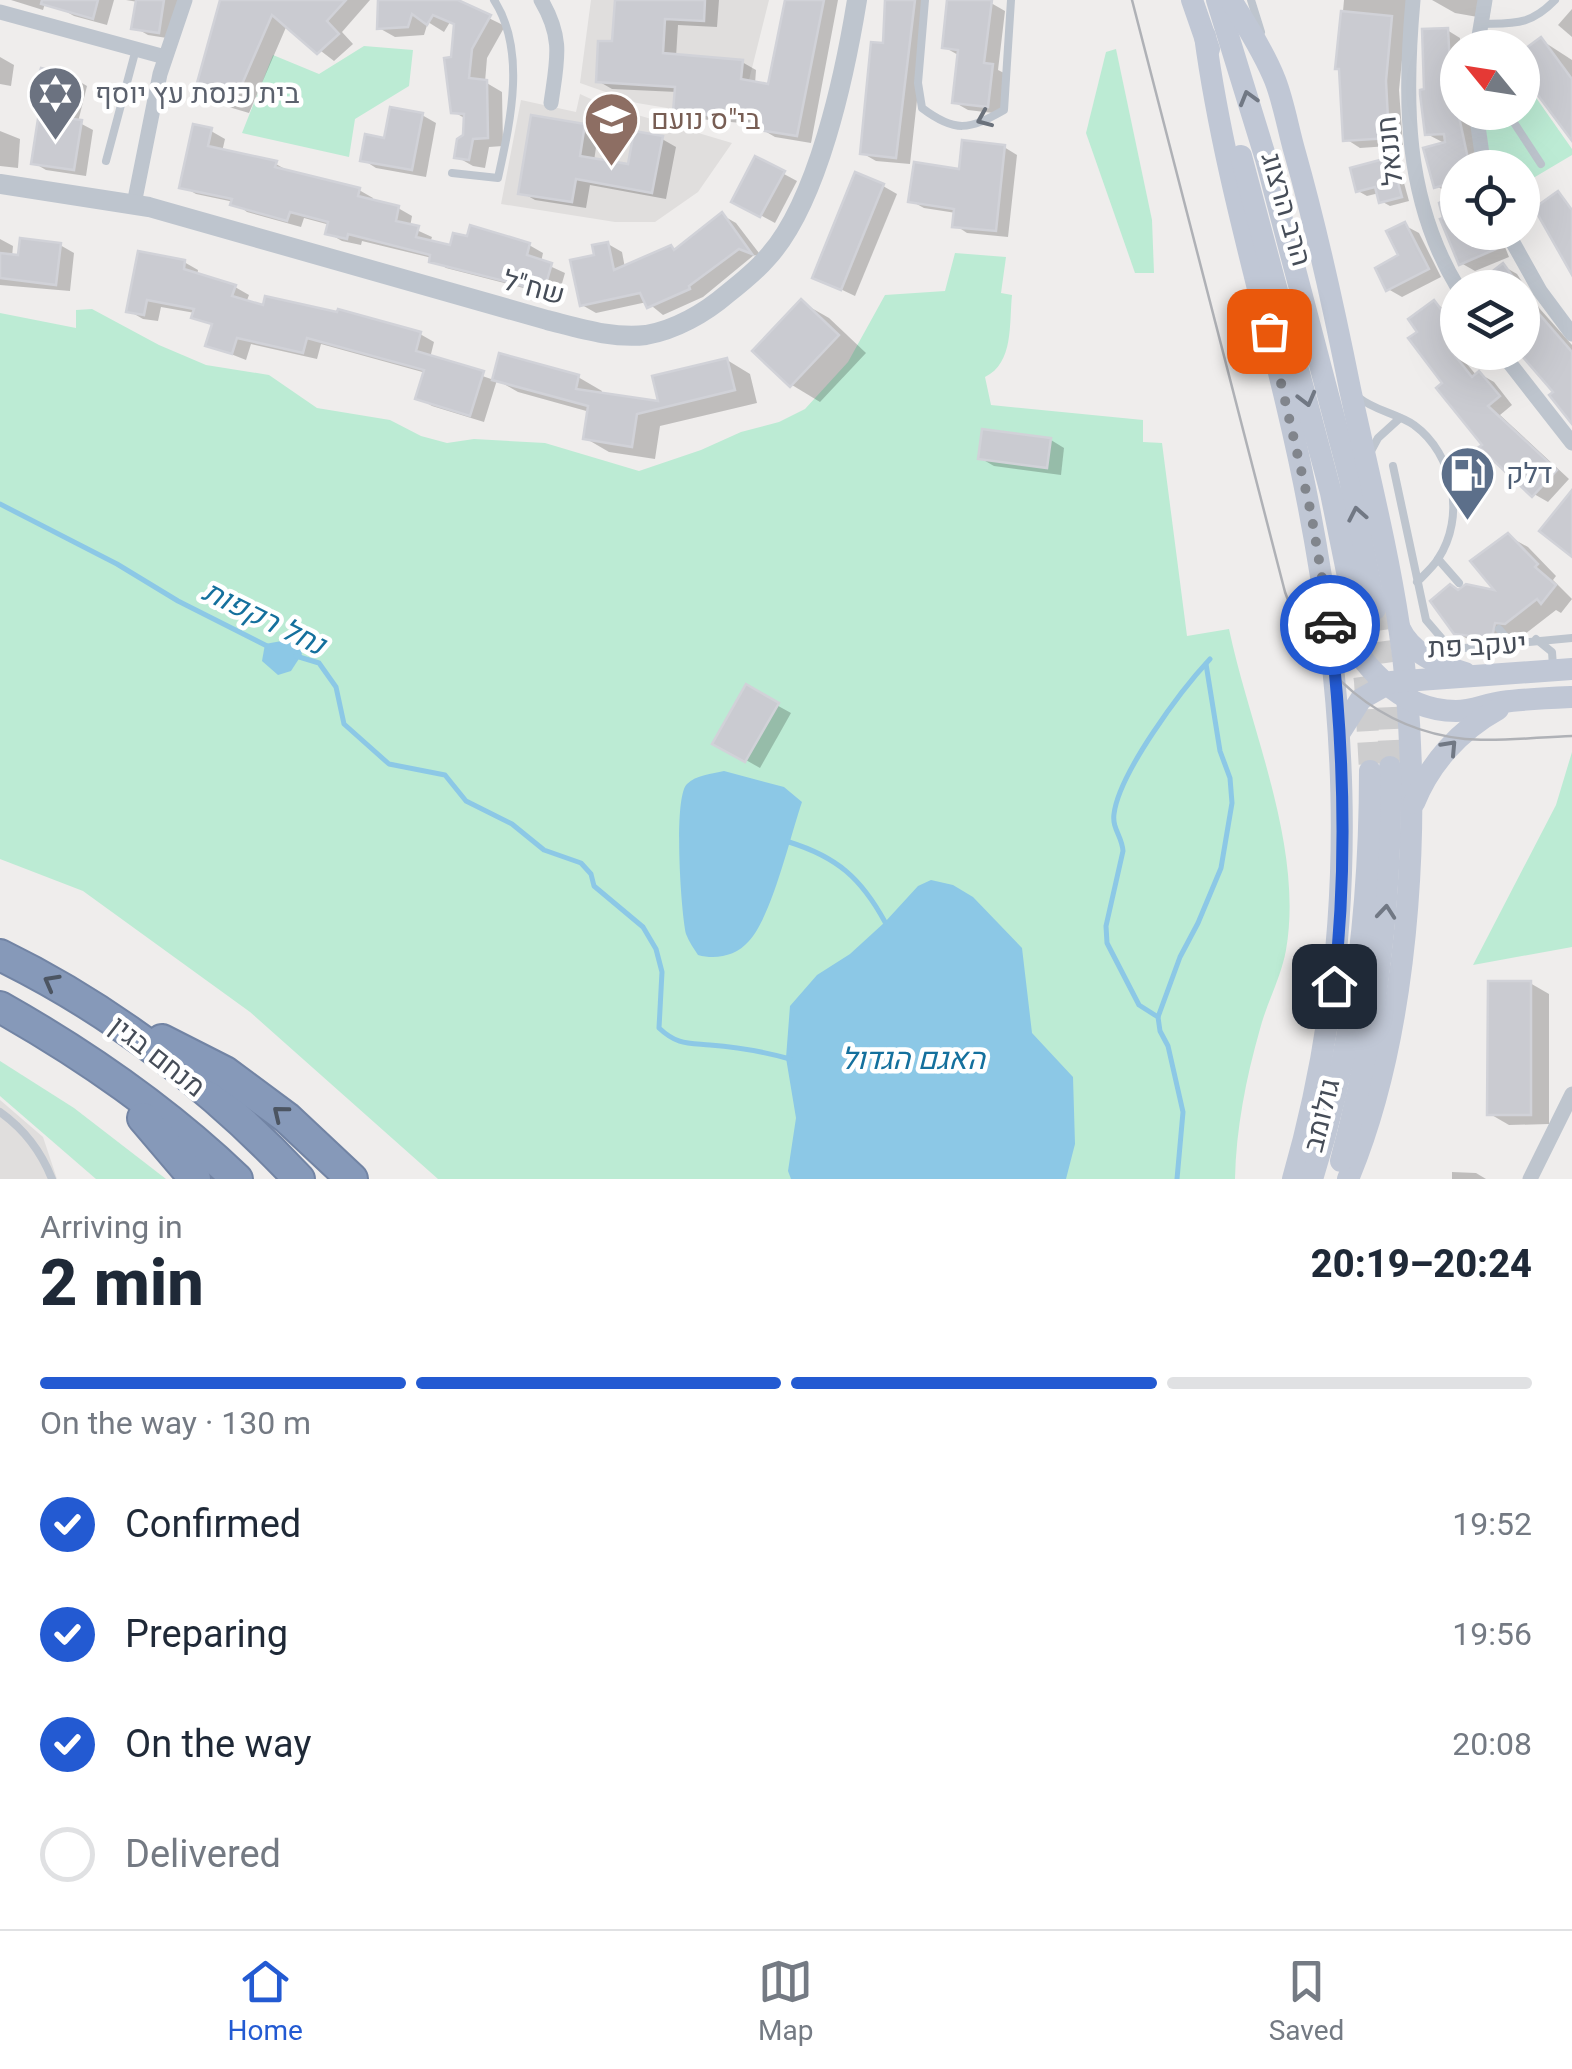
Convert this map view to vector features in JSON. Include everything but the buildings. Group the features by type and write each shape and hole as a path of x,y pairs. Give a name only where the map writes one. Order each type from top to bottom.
{"highway":[{"name":"מנחם בגין","path":"0,955 100,1012 187,1076 300,1179"},
{"name":"מנחם בגין","path":"0,1007 98,1067 216,1158 237,1179"},
{"path":"100,1012 225,1072 286,1118 352,1179"},
{"path":"98,1067 195,1179"}],"main road":[{"name":"הרב הרצוג","path":"1192,0 1246,173 1365,610 1350,479 1266,159 1217,0"},
{"path":"1230,0 1274,79 1327,272 1398,624 1411,816 1404,924 1396,990 1373,1109 1348,1179"},
{"path":"1205,36 1217,115 1288,408 1327,602 1340,732 1344,836 1337,956 1314,1096 1294,1179"},
{"path":"1327,602 1356,652 1400,687"},
{"path":"1398,624 1410,644 1436,662 1464,672 1493,676"},
{"name":"יעקב פת","path":"1400,687 1561,670"},
{"path":"1340,732 1360,699 1400,687"},
{"name":"יעקב פת","path":"1400,687 1436,709 1454,711 1516,700 1572,697"},
{"path":"1411,816 1424,782 1448,748 1482,719 1516,700"},
{"name":"גולומב","path":"1312,1179 1339,1074 1361,942 1380,769 1390,842 1382,957 1362,1075 1336,1179"}],"street":[{"path":"134,204 166,57 185,0"},
{"path":"541,0 554,21 558,49 552,103"},
{"name":"שח\"ל","path":"0,184 134,204 594,332 644,335 672,328 712,307 768,258 803,205 841,76 857,0"},
{"name":"חננאל","path":"1413,0 1408,116 1411,158 1419,199 1449,270"},
{"path":"1480,30 1485,0"},
{"path":"0,12 166,57"},
{"path":"1517,250 1540,291 1572,334"},
{"path":"1516,370 1572,443"},
{"path":"1530,1179 1572,1094"}],"lane":[{"path":"452,173 498,178 508,132 511,46 503,14 494,0"},
{"path":"925,0 918,83 922,108 945,125 964,127 982,123 1004,110 1011,0"},
{"path":"1251,0 1274,79"},
{"path":"1480,24 1538,18 1554,0"},
{"path":"106,161 136,49"},
{"path":"1519,130 1541,164"},
{"path":"1351,391 1371,407 1412,424 1432,443 1451,480 1453,519 1438,560 1418,582"},
{"path":"1367,460 1378,438 1400,418"},
{"path":"1393,466 1426,620 1444,641 1464,648 1572,638"},
{"path":"1438,560 1458,582"},
{"path":"1499,629 1511,643"},
{"path":"1536,639 1552,652 1561,670"},
{"path":"0,1112 23,1130 52,1179"}],"shaded area":[{"path":"591,0 769,0 739,120 637,103 580,83"},
{"name":"בי\"ס נועם","path":"580,94 604,105 732,143 698,192 655,222 615,222 501,204 521,100 576,112"},
{"path":"0,1100 43,1137 57,1179 0,1179"}],"green space":[{"path":"364,46 413,50 409,86 355,119 349,157 242,133 273,55 319,74"},
{"path":"1116,49 1152,220 1154,273 1135,273 1086,133 1106,52"},
{"path":"1540,103 1572,149 1572,155 1540,174 1540,150 1488,150 1486,130 1540,130"},
{"path":"955,253 1006,257 1001,293 1012,295 1010,330 1001,362 985,377 991,405 1143,420 1143,442 1162,443 1187,636 1229,629 1272,788 1288,870 1290,911 1284,960 1246,1085 1235,1179 438,1179 250,1012 83,891 0,859 0,313 76,328 76,310 92,309 206,365 269,375 317,408 390,420 421,436 447,443 474,439 545,443 639,471 741,432 779,422 805,409 848,362 885,295 945,291"},
{"path":"1572,752 1572,947 1473,965 1556,805"},
{"path":"0,1061 74,1108 166,1179 96,1179 0,1096"}],"water":[{"path":"287,640 300,648 302,654 291,671 278,675 262,661 265,644"},
{"path":"724,771 784,787 802,802 773,895 757,929 738,950 719,957 698,955 686,934 679,832 687,784"},
{"name":"האגם הגדול","path":"931,880 953,885 973,897 1022,948 1032,1033 1073,1077 1075,1144 1066,1179 791,1179 788,1171 796,1118 786,1058 790,1006 817,975 850,954 918,886"}],"waterway":[{"name":"נחל רקפות","path":"0,504 271,648"},
{"name":"נחל רקפות","path":"296,656 319,663 336,687 344,724 389,764 445,775 466,801 512,824 544,850 581,863 591,874 594,886 643,927 656,949 662,972 659,1028 665,1034 683,1042 740,1048 790,1059"},
{"path":"1177,1179 1183,1112 1168,1046 1158,1017 1139,1005 1107,943 1106,926 1123,851 1114,819 1118,797 1153,733 1210,659"},
{"path":"1158,1017 1180,957 1221,868 1232,803 1206,664"},
{"path":"789,842 846,871 867,893 885,922"}],"tunnel":[{"path":"1375,609 1387,698 1390,767"},
{"path":"1355,611 1365,681 1370,771"}],"tram line":[{"path":"1132,0 1285,592 1297,621 1331,671 1353,692 1405,723 1465,739 1572,736"}],"way so far":[{"path":"1269,331 1311,513 1330,625"}],"place":[{"name":"בית כנסת עץ יוסף","path":"56,142"},
{"name":"בי\"ס נועם","path":"612,168"},
{"name":"דלק","path":"1467,522"}],"route":[{"path":"1330,625 1344,791 1342,909 1334,986"}]}
